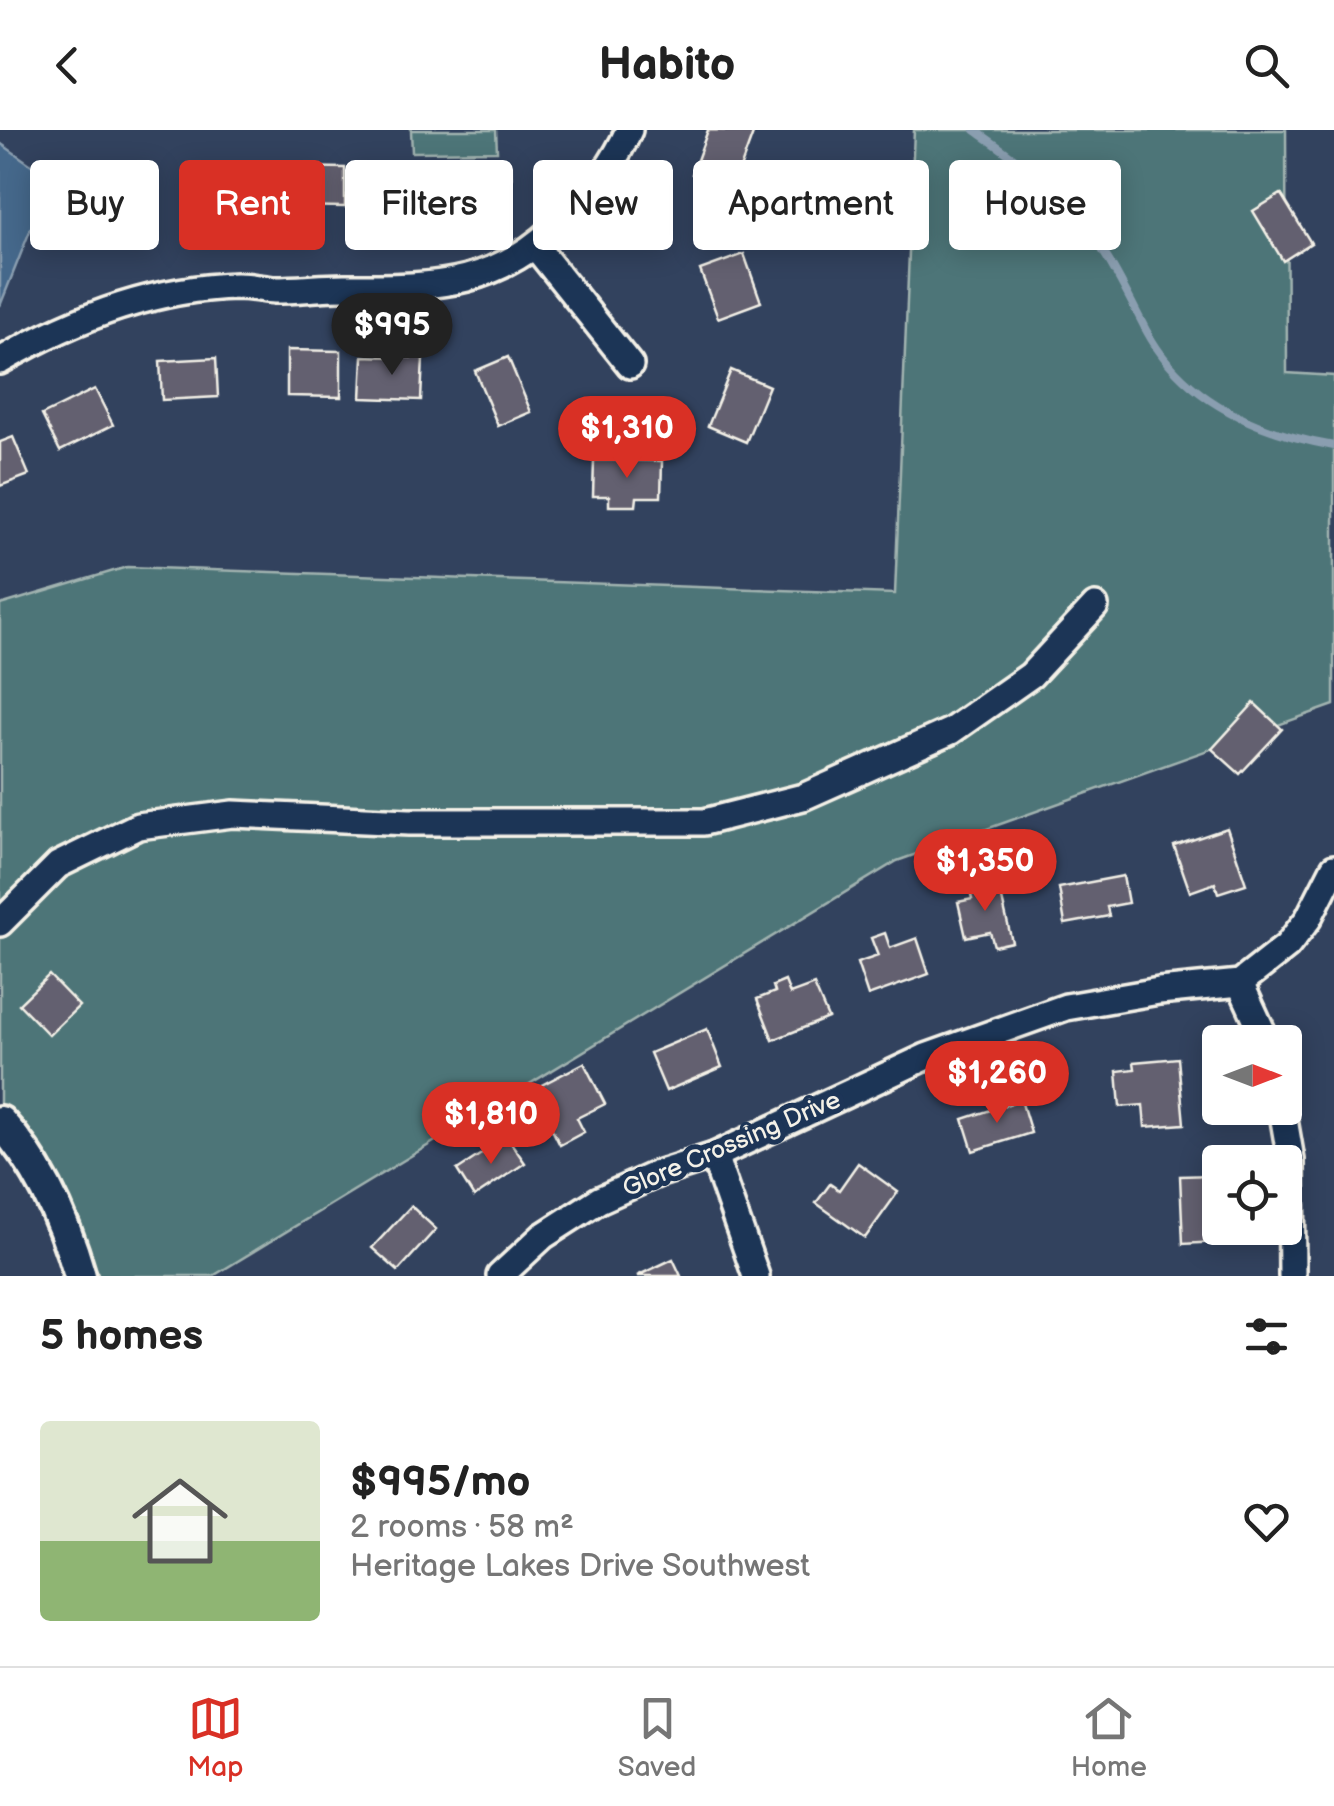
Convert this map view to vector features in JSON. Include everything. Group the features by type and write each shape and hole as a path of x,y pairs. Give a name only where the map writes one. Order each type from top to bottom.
{"street":[{"path":"614,160 629,130"},
{"path":"0,361 82,318 127,304 237,286 276,290 412,287 454,282 511,262 533,247"},
{"path":"538,250 630,364"},
{"path":"0,923 58,866 138,826 233,814 409,822 704,822 803,798 951,731 1030,676 1096,606"},
{"path":"1259,1025 1240,983 1287,946 1308,919 1334,868"},
{"name":"Glore Crossing Drive","path":"500,1276 543,1236 600,1200 657,1174 714,1156 926,1057 1042,1013 1110,998 1240,983"},
{"path":"0,1122 12,1135 67,1229 80,1276"},
{"path":"1285,1125 1291,1160 1292,1276"},
{"path":"714,1156 756,1276"}],"green space":[{"path":"411,130 496,130 497,151 412,152"},
{"path":"914,130 1286,130 1287,373 1334,376 1334,705 897,861 213,1276 81,1276 0,1123 0,605 127,567 895,594 909,250 929,250 929,160 913,160"}],"water":[{"path":"0,143 30,164 30,231 0,306"}],"building":[{"path":"708,130 754,131 743,160 697,160"},
{"path":"325,168 345,168 345,207 325,207"},
{"path":"1281,194 1311,243 1283,261 1253,211"},
{"path":"744,254 761,302 718,318 700,270"},
{"path":"287,350 341,351 341,397 287,396"},
{"path":"363,356 423,358 421,400 361,398"},
{"path":"508,357 531,412 498,426 475,371"},
{"path":"216,358 218,397 162,400 160,361"},
{"path":"731,370 769,386 746,442 708,426"},
{"path":"95,389 113,425 60,451 42,415"},
{"path":"13,437 29,475 0,486 0,442"},
{"path":"594,460 662,461 661,497 637,497 636,506 609,506 609,496 593,496"},
{"path":"1254,703 1282,729 1240,774 1212,749"},
{"path":"1227,828 1246,884 1218,893 1215,883 1190,892 1174,846"},
{"path":"1123,876 1128,903 1107,907 1109,916 1065,924 1059,888"},
{"path":"983,879 986,893 1000,890 1012,942 994,946 990,932 966,937 958,902 972,899 968,882"},
{"path":"885,933 890,948 917,938 929,974 868,996 857,963 878,956 871,938"},
{"path":"49,975 79,1006 49,1035 19,1004"},
{"path":"785,981 790,994 814,985 828,1018 773,1040 757,999 775,992 773,986"},
{"path":"707,1029 722,1067 666,1091 650,1053"},
{"path":"1178,1058 1184,1124 1145,1127 1143,1105 1120,1107 1117,1071 1135,1069 1134,1062"},
{"path":"584,1063 605,1104 577,1118 584,1132 560,1145 532,1090"},
{"path":"1021,1100 1031,1133 973,1151 963,1119"},
{"path":"507,1137 525,1163 474,1197 457,1170"},
{"path":"858,1163 898,1192 865,1238 816,1203 830,1184 839,1190"},
{"path":"1202,1175 1202,1243 1183,1244 1180,1176"},
{"path":"411,1206 436,1229 398,1271 372,1248"},
{"path":"673,1259 681,1276 637,1276"}],"waterway":[{"path":"975,130 1040,179 1075,213 1105,255 1162,355 1181,376 1226,410 1252,422 1334,446"}]}
